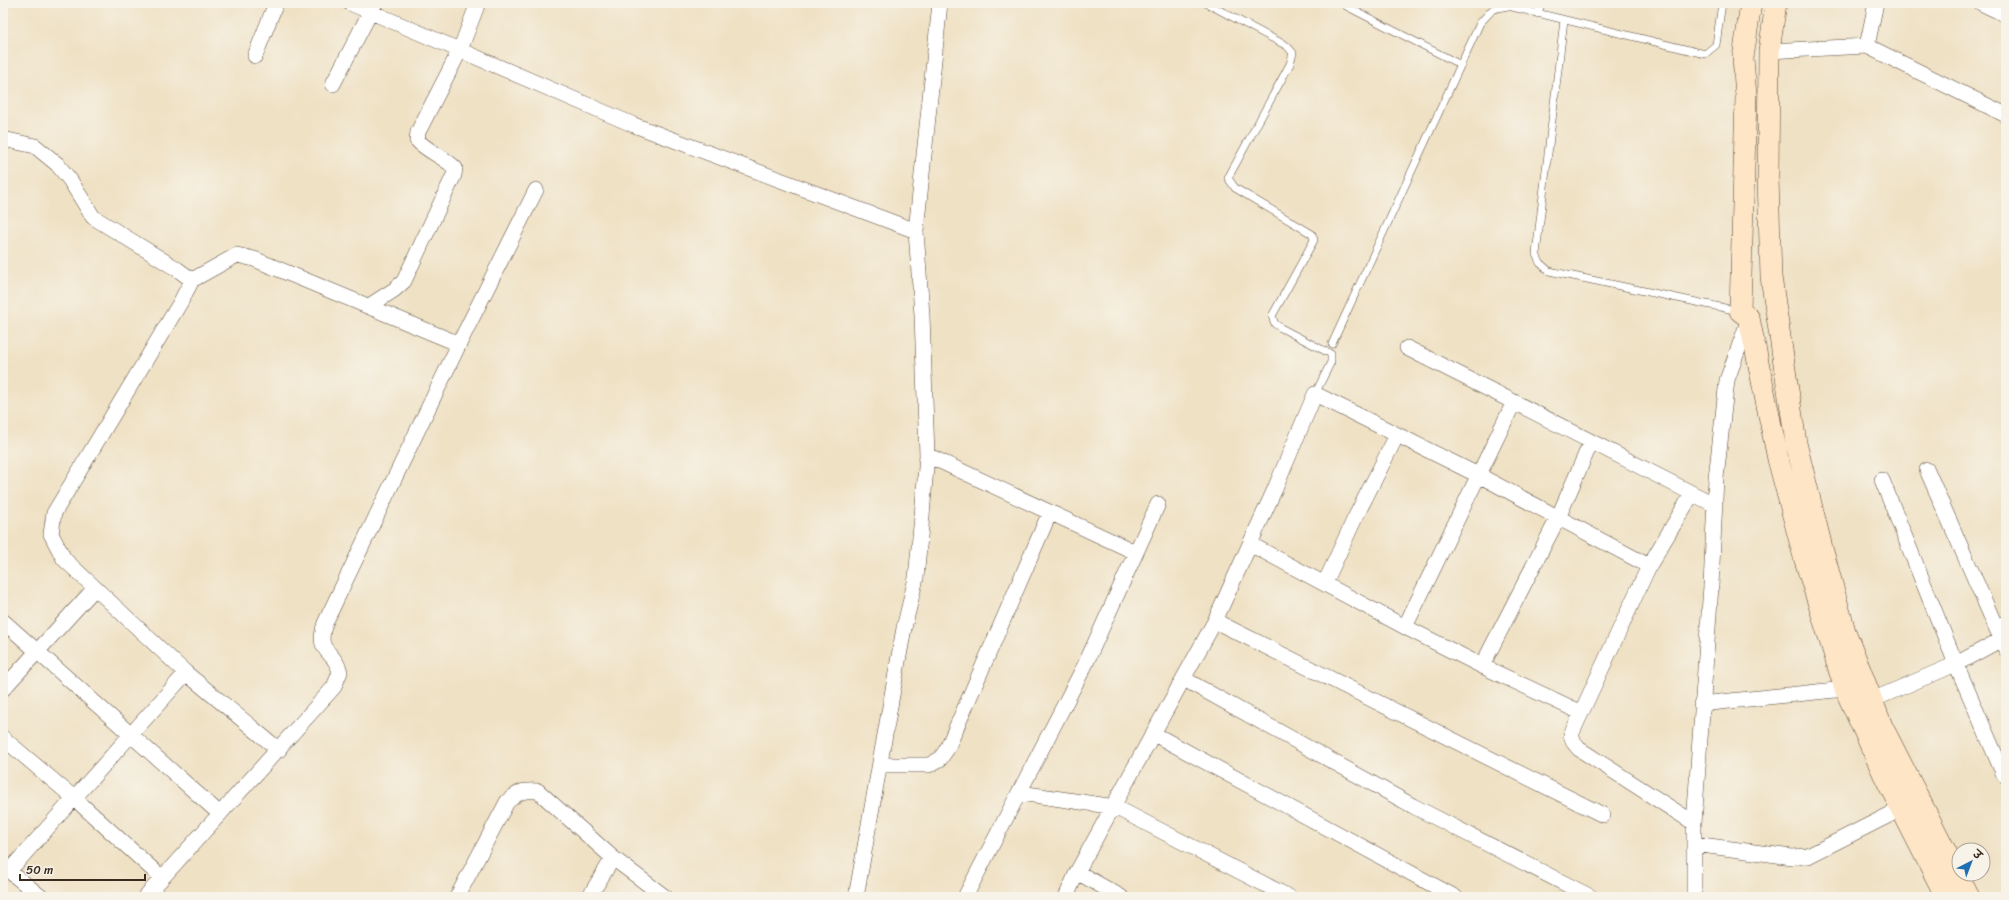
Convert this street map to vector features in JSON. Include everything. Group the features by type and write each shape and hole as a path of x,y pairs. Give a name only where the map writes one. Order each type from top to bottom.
{"street":[{"path":"255,56 276,3"},
{"path":"350,3 373,8 460,50 634,125 916,231"},
{"path":"369,306 394,290 404,281 454,175 454,168 449,162 423,147 417,140 418,132 460,50 478,3"},
{"path":"856,897 904,628 916,578 927,455 922,315 916,231 940,3"},
{"path":"1751,3 1743,58 1746,96 1745,315 1778,459 1804,557 1845,689 1901,808 1945,896"},
{"path":"1776,3 1769,51 1768,178 1772,277 1796,443 1822,548 1846,631 1872,700 1882,726 1968,897"},
{"path":"1867,46 1876,3"},
{"path":"1981,3 2006,15"},
{"path":"333,84 373,8"},
{"path":"1769,51 1867,46 2006,115"},
{"path":"3,139 35,146 56,164 70,180 93,217 177,269 192,280"},
{"path":"145,897 279,750 334,687 340,672 336,663 322,646 321,636 325,623 458,344 536,190"},
{"path":"279,750 186,674 64,559 51,534 54,513 180,303 192,280 237,255 254,259 458,344"},
{"path":"1694,897 1694,823 1701,704 1711,586 1715,505 1727,380 1745,315"},
{"path":"1407,348 1715,505"},
{"path":"1066,897 1077,872 1115,807 1215,621 1315,394 1478,475 1649,566"},
{"path":"1405,627 1514,402"},
{"path":"1325,583 1354,520 1397,435"},
{"path":"1482,666 1558,518 1591,442"},
{"path":"927,455 1135,552"},
{"path":"1927,470 2004,644"},
{"path":"1882,480 1956,664 2004,775"},
{"path":"1692,494 1649,566 1580,712 1571,735 1574,743 1579,749 1694,823"},
{"path":"965,897 1085,665 1158,504"},
{"path":"880,765 929,765 940,759 947,749 1050,512"},
{"path":"1250,544 1405,627 1482,666 1580,712"},
{"path":"3,689 95,588"},
{"path":"3,621 36,652 220,814"},
{"path":"1215,621 1603,815"},
{"path":"2004,644 2006,622"},
{"path":"1872,700 2004,644"},
{"path":"41,897 6,868 74,798 186,674"},
{"path":"1184,679 1413,806 1591,897"},
{"path":"1701,704 1845,689"},
{"path":"1154,734 1455,897"},
{"path":"3,738 74,798 162,878"},
{"path":"456,897 507,802 518,793 525,790 538,791 613,858 665,897"},
{"path":"1020,793 1115,807 1289,897"},
{"path":"1694,844 1792,857 1808,856 1901,808"},
{"path":"589,897 613,858"},
{"path":"1077,872 1121,897"}],"lane":[{"path":"1206,3 1287,46 1293,53 1290,64 1228,178 1235,188 1312,234 1314,240 1272,316 1275,324 1281,328 1331,354 1331,362 1315,394"},
{"path":"1538,14 1541,3"},
{"path":"1332,344 1480,22 1493,9 1508,6 1705,54 1716,45 1722,3"},
{"path":"1346,6 1461,65"},
{"path":"1564,20 1536,254 1540,263 1549,271 1745,315"}]}
